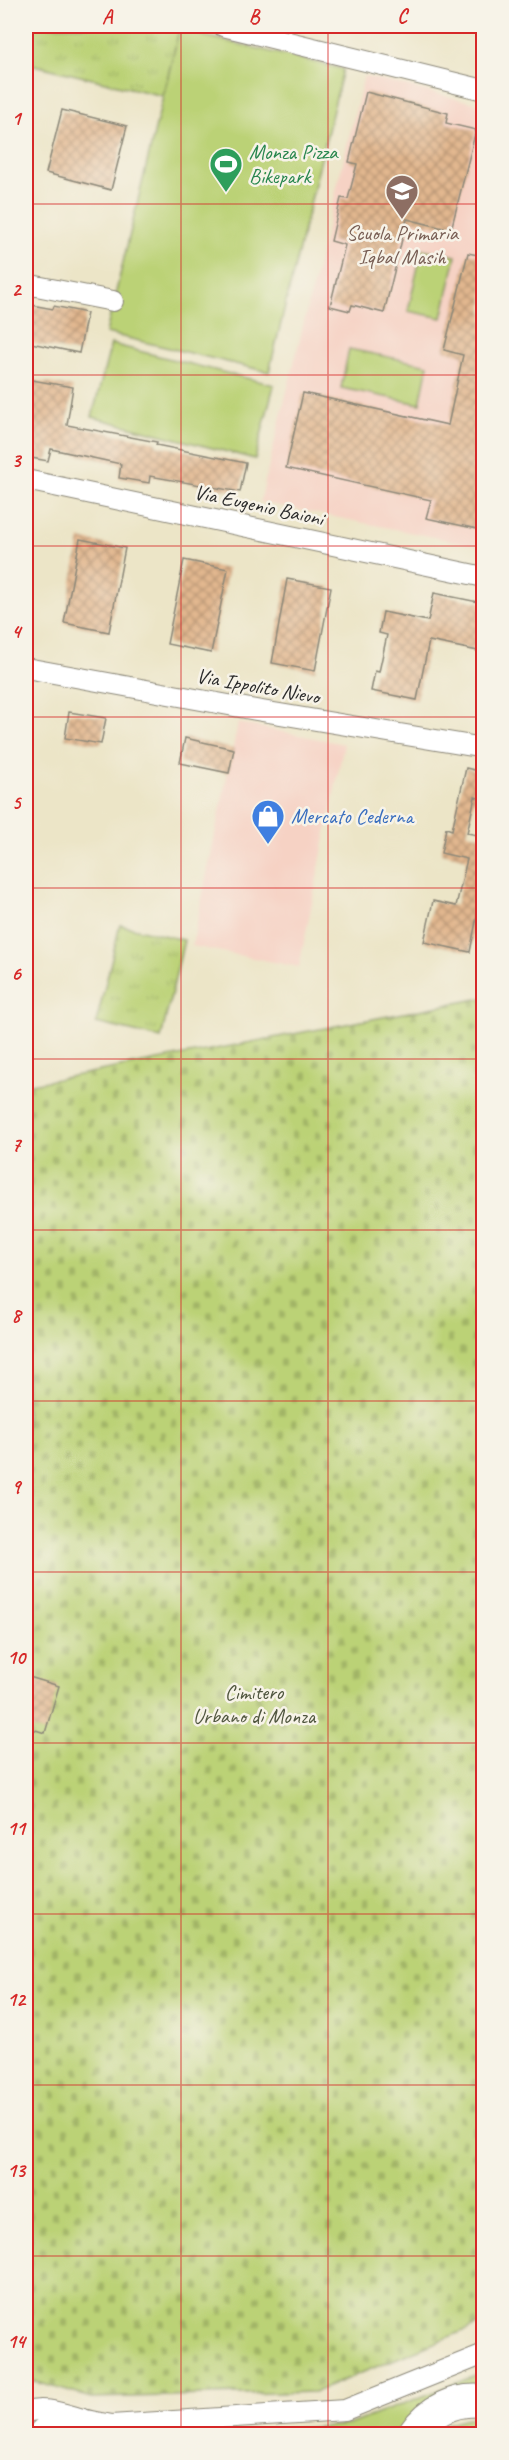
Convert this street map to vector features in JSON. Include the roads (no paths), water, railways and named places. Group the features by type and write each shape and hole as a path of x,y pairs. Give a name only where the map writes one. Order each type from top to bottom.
{"main road":[{"path":"414,2434 426,2419 441,2409 457,2402 483,2401"}],"street":[{"path":"229,26 483,90"},
{"path":"26,284 113,301"},
{"name":"Via Eugenio Baioni","path":"26,480 483,577"},
{"name":"Via Ippolito Nievo","path":"26,668 483,748"},
{"path":"26,2412 47,2410 63,2412 111,2425 345,2410 483,2354"},
{"path":"39,2434 40,2430 55,2419 82,2419"}],"place":[{"name":"Monza Pizza Bikepark","path":"226,193"},
{"name":"Scuola Primaria Iqbal Masih","path":"402,220"},
{"name":"Mercato Cederna","path":"268,845"}],"park label":[{"name":"Cimitero Urbano di Monza","path":"254,1704"}]}
